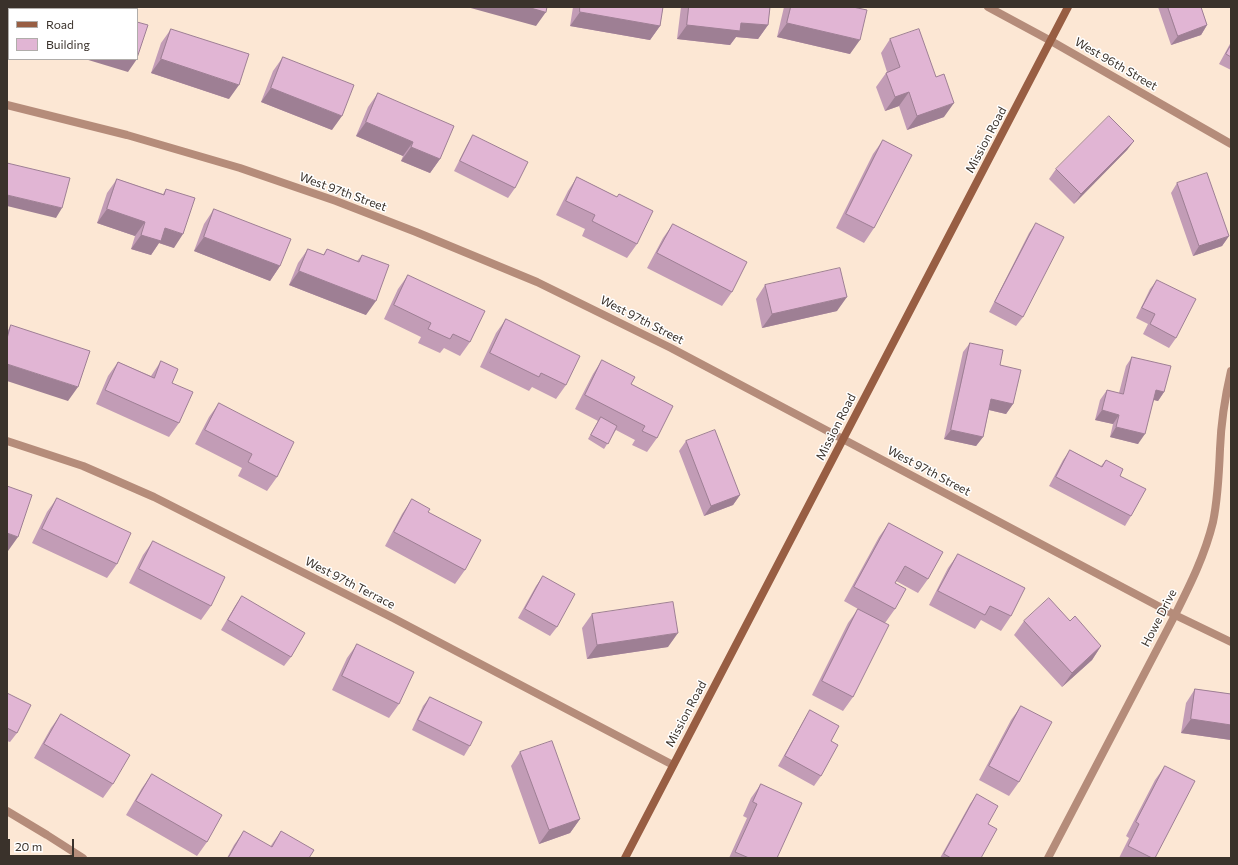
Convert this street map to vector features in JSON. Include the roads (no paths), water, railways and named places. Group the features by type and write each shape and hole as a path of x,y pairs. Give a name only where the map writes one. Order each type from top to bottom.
{"main road":[{"name":"Mission Road","path":"625,858 1068,7"}],"street":[{"name":"West 96th Street","path":"988,7 1051,41 1231,144"},
{"name":"West 97th Street","path":"7,105 127,135 240,168 336,201 538,282 671,348 1175,615 1231,642"},
{"name":"Howe Drive","path":"1048,858 1190,586 1204,554 1213,521 1219,484 1224,404 1231,371"},
{"name":"West 97th Terrace","path":"7,441 83,466 154,497 393,618 673,765"},
{"path":"7,811 48,835 82,858"}]}
